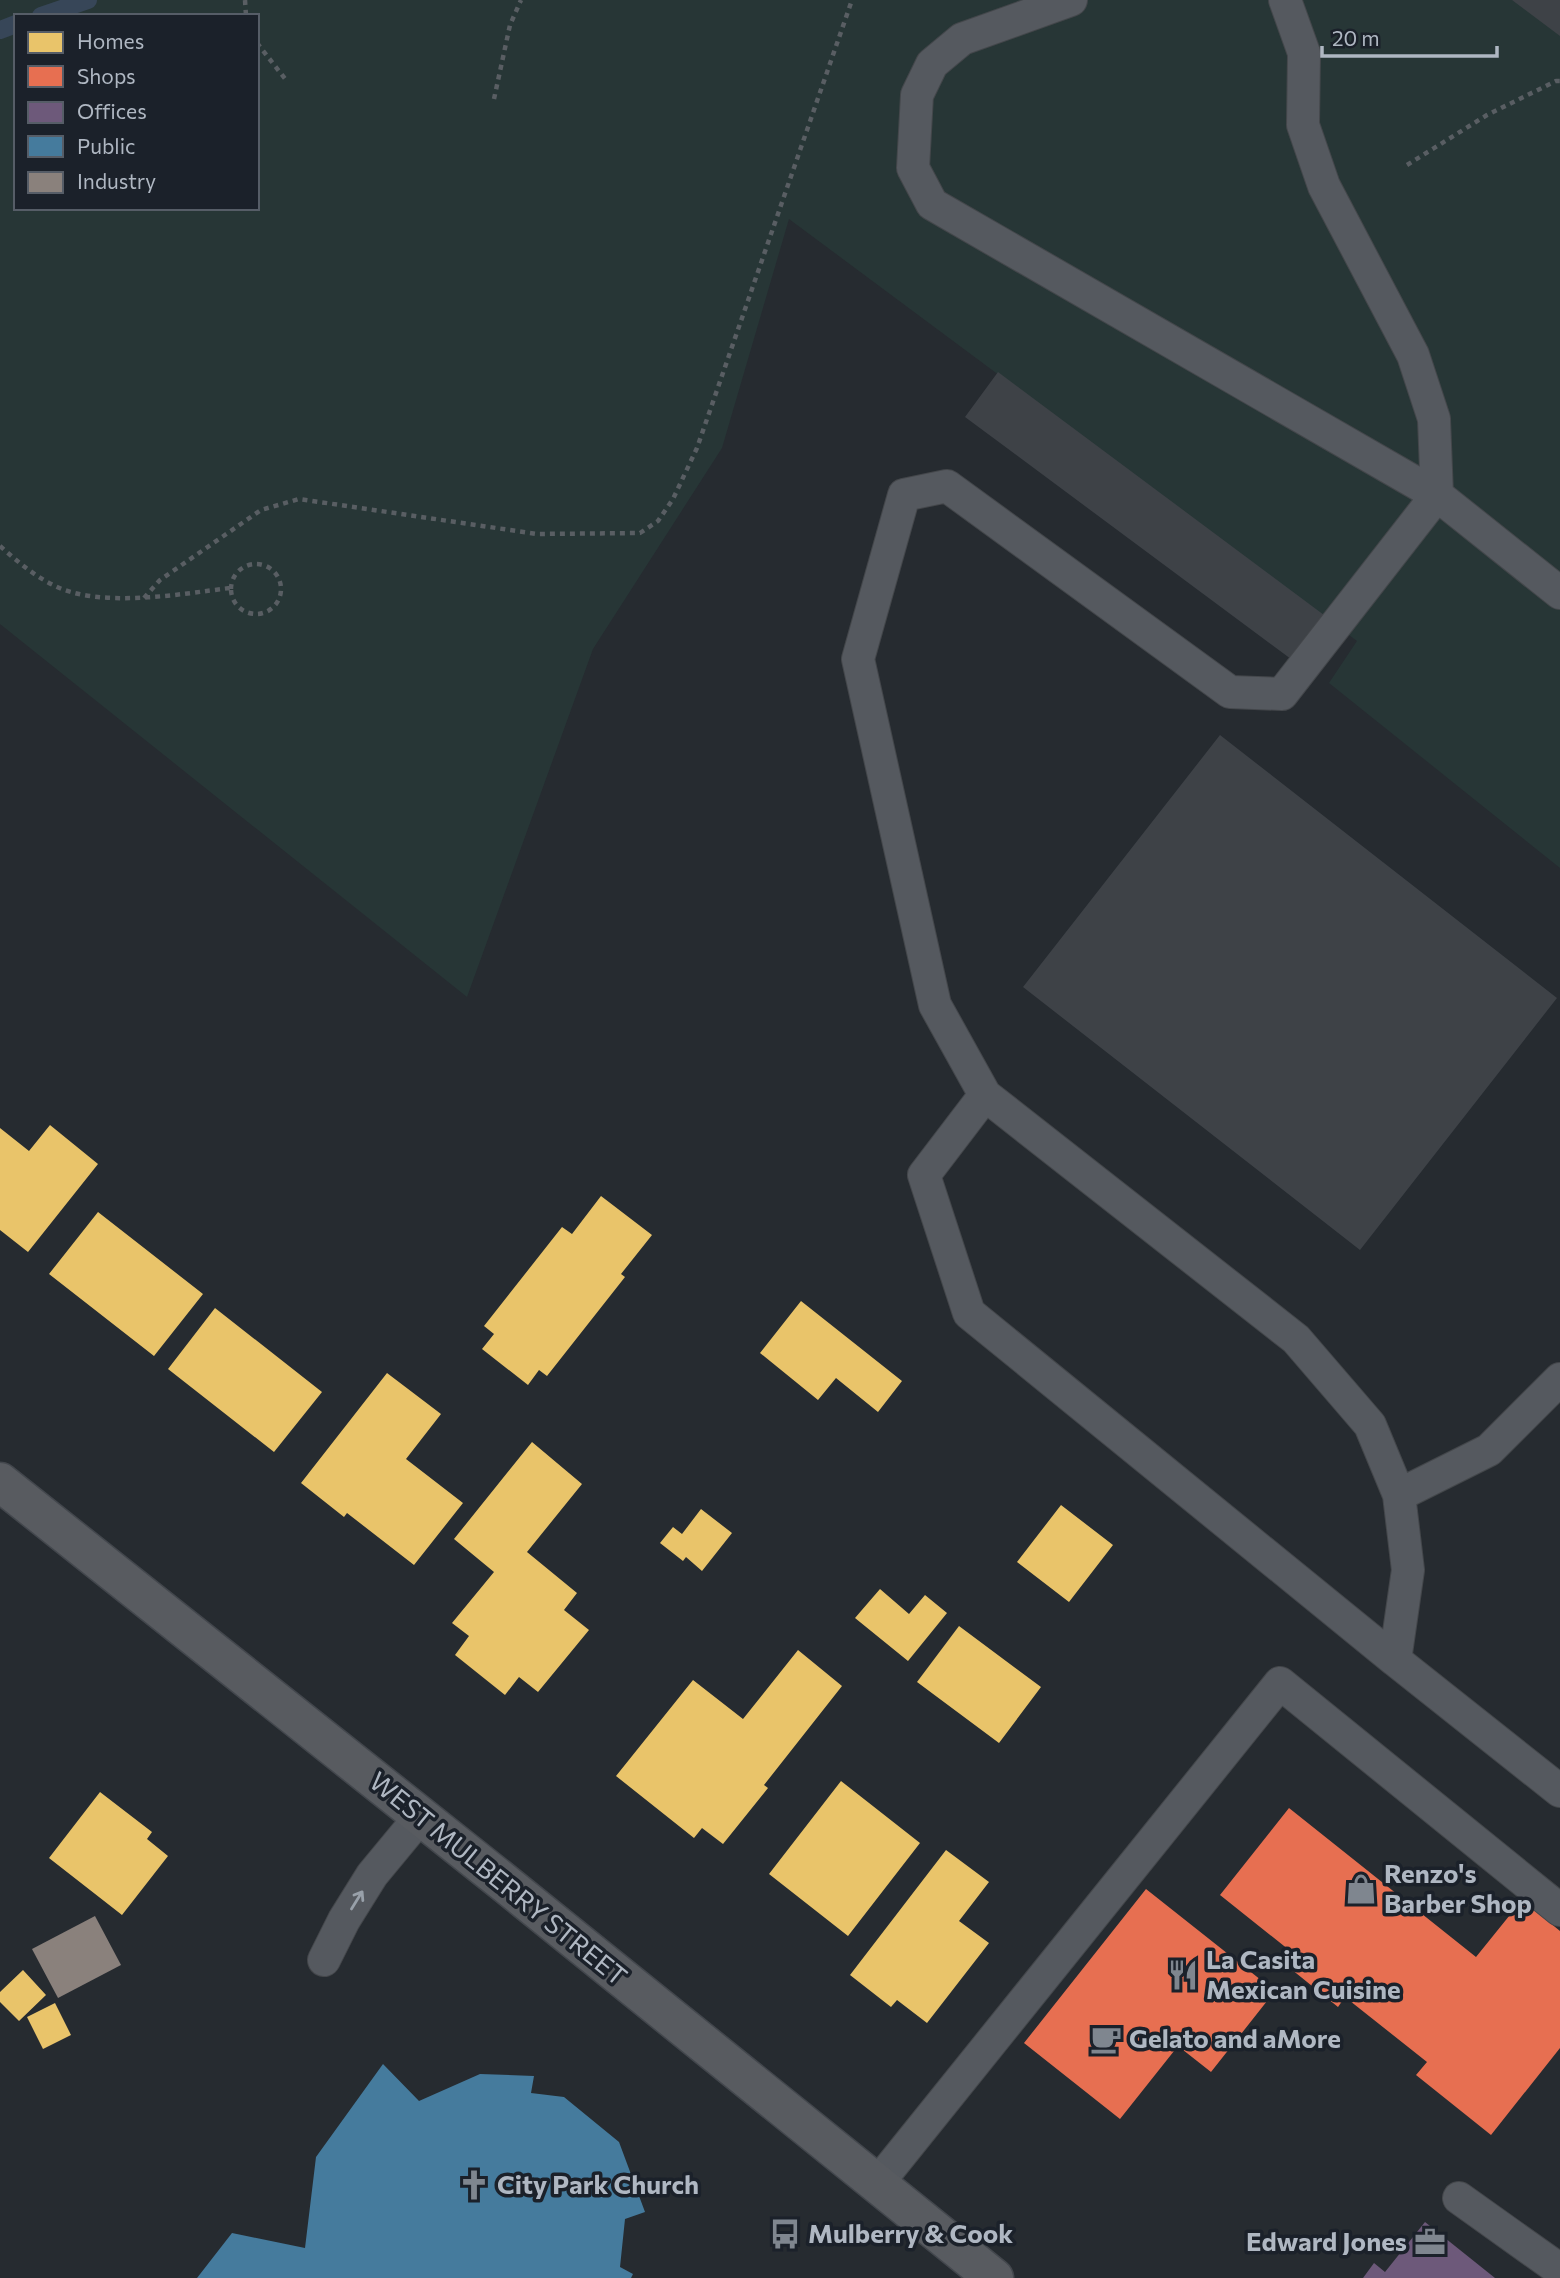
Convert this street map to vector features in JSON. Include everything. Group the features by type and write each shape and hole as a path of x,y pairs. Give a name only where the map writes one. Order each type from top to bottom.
{"main road":[{"name":"WEST MULBERRY STREET","path":"0,1482 994,2278"}],"lane":[{"path":"1071,0 962,39 932,64 917,95 913,168 932,204 1437,495 1560,593"},
{"path":"1285,0 1304,53 1303,125 1324,186 1413,355 1434,419 1437,495 1282,694 1230,692 947,486 904,495 858,659 935,1005 985,1095 1296,1339 1370,1425 1399,1495 1408,1570 1395,1660"},
{"path":"985,1095 924,1175 969,1313 1560,1791"},
{"path":"1399,1495 1489,1450 1560,1378"},
{"path":"877,2185 1280,1683 1560,1910"},
{"path":"324,1960 344,1920 372,1875 420,1817"},
{"path":"1459,2198 1560,2270"}],"path":[{"path":"245,0 246,14"},
{"path":"494,99 510,25 521,0"},
{"path":"144,598 160,580 261,510 299,499 537,534 640,533 658,521 673,499 697,448 852,0"},
{"path":"259,46 286,80"},
{"path":"1407,165 1487,115 1556,80 1560,81"},
{"path":"0,546 26,568 55,586 85,595 144,598 230,588"},
{"path":"261,564 278,575 282,594 270,610 251,614 234,603 230,588 235,575 242,567 261,564"}],"shaded area":[{"path":"0,0 1560,0 1560,868 1329,683 1357,641 789,219 722,448 593,649 467,997 0,624"}],"building: Homes":[{"path":"50,1125 98,1164 28,1252 0,1230 0,1128 29,1151"},
{"path":"601,1196 652,1235 621,1274 625,1277 547,1376 539,1370 528,1385 482,1349 494,1334 484,1326 562,1227 572,1234"},
{"path":"98,1212 203,1294 154,1356 49,1274"},
{"path":"801,1301 902,1381 878,1412 836,1378 818,1400 760,1353"},
{"path":"215,1308 322,1392 274,1452 168,1369"},
{"path":"387,1373 441,1414 406,1459 463,1503 414,1565 347,1513 344,1517 301,1483"},
{"path":"532,1442 582,1484 527,1552 577,1593 564,1610 589,1630 538,1692 519,1677 505,1695 455,1655 469,1636 452,1623 494,1572 454,1539"},
{"path":"1061,1505 1113,1545 1069,1602 1017,1562"},
{"path":"701,1509 732,1533 702,1571 686,1557 683,1561 660,1543 673,1527 682,1534"},
{"path":"880,1589 909,1614 925,1595 947,1613 908,1661 855,1618"},
{"path":"959,1626 1041,1687 999,1743 917,1682"},
{"path":"798,1650 842,1686 764,1785 768,1788 723,1844 702,1828 694,1838 616,1776 693,1680 743,1719"},
{"path":"841,1781 920,1843 848,1936 769,1874"},
{"path":"100,1792 152,1832 147,1839 168,1856 122,1915 49,1858"},
{"path":"946,1850 989,1882 959,1921 989,1943 927,2023 897,2000 891,2007 850,1975"},
{"path":"23,1970 46,1995 19,2021 0,2002 0,1992"},
{"path":"55,2003 71,2035 43,2049 27,2017"}],"building: Shops":[{"path":"1289,1808 1476,1957 1522,1900 1560,1931 1560,2048 1491,2135 1416,2075 1427,2062 1345,1997 1338,2007 1291,1969 1299,1958 1220,1895"},
{"path":"1146,1889 1275,1991 1211,2072 1178,2046 1120,2119 1024,2043"}],"building: Offices":[{"name":"Edward Jones","path":"1425,2222 1495,2278 1363,2278 1374,2263 1385,2272"}],"building: Public":[{"name":"City Park Church","path":"383,2064 419,2101 480,2074 534,2076 531,2093 564,2097 619,2142 645,2212 625,2219 620,2267 633,2274 631,2278 197,2278 232,2233 305,2248 316,2157"}],"building: Industry":[{"path":"95,1916 121,1965 58,1998 32,1949"}],"building: Other":[{"path":"1512,0 1560,0 1560,36"},
{"path":"998,372 1324,615 1291,659 965,417"},
{"path":"1220,735 1557,998 1360,1250 1023,987"}],"waterway":[{"path":"47,14 88,0"},
{"path":"0,30 14,25"}],"place":[{"name":"Renzo's Barber Shop","path":"1361,1889"},
{"name":"La Casita Mexican Cuisine","path":"1183,1975"},
{"name":"Gelato and aMore","path":"1106,2039"},
{"name":"City Park Church","path":"474,2185"},
{"name":"Mulberry & Cook","path":"785,2234"},
{"name":"Edward Jones","path":"1430,2242"}]}
